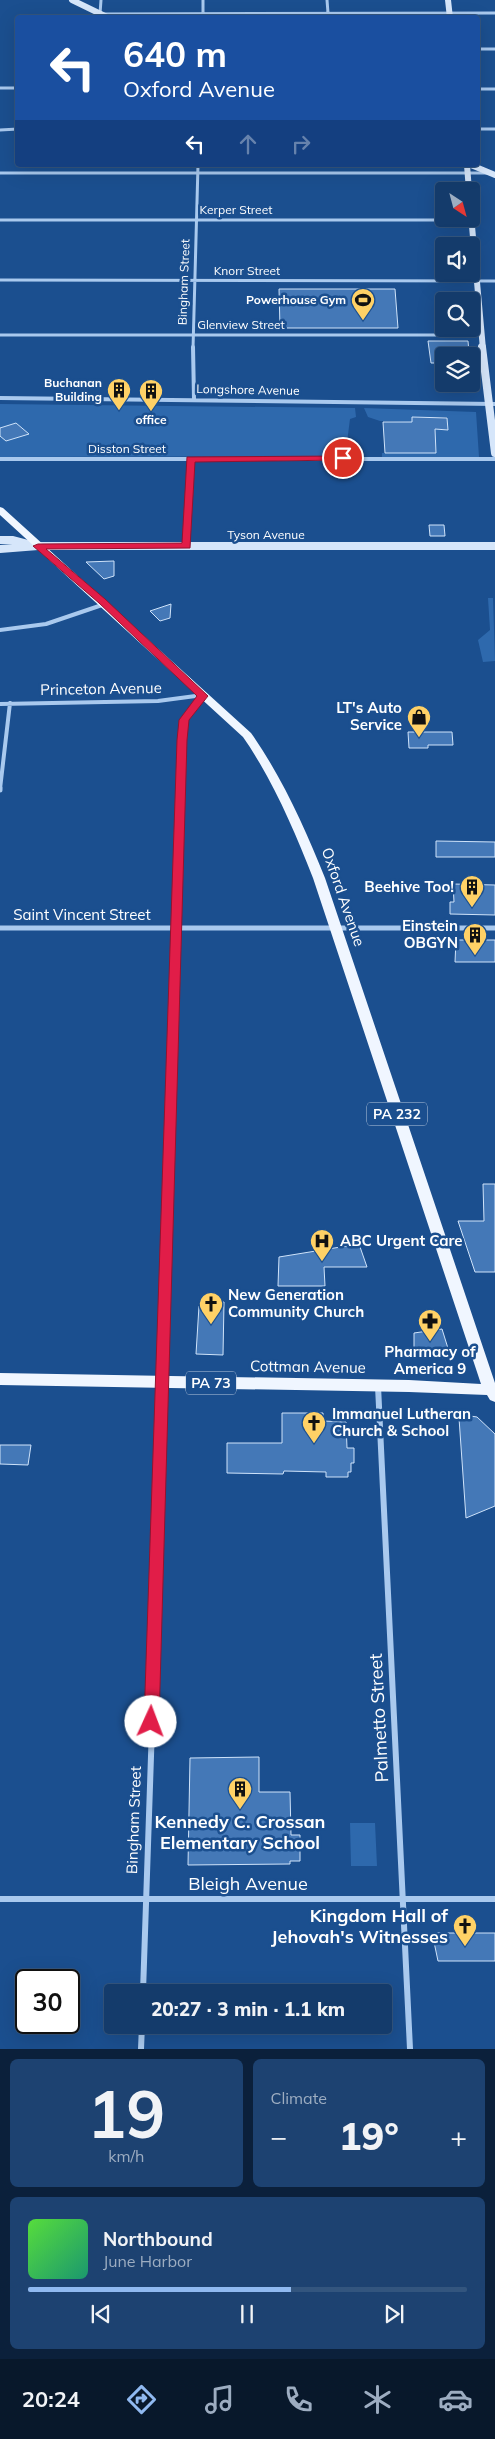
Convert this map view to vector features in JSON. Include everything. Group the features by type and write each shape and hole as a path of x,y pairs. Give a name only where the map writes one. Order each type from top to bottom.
{"main road":[{"path":"72,0 100,14"},
{"path":"448,0 450,15"},
{"path":"467,167 468,182"},
{"path":"476,167 494,174"},
{"path":"478,282 481,335 492,404 495,453"},
{"name":"Oxford Avenue","path":"0,510 105,604 247,736 262,756 304,840 493,1392"},
{"name":"Tyson Avenue","path":"0,540 13,540 38,546"},
{"name":"Tyson Avenue","path":"0,549 38,546 495,546"},
{"name":"Cottman Avenue","path":"0,1379 378,1386 493,1392"}],"street":[{"path":"101,0 100,14 202,12 450,15 495,13"},
{"path":"202,15 203,0"},
{"path":"327,0 328,13"},
{"path":"480,49 495,49"},
{"path":"0,88 15,88"},
{"path":"480,88 495,88"},
{"path":"480,129 495,129"},
{"path":"0,130 15,130"},
{"name":"Bingham Street","path":"194,399 193,335 198,167"},
{"path":"0,173 494,174"},
{"name":"Kerper Street","path":"0,220 435,218"},
{"name":"Knorr Street","path":"0,280 435,281"},
{"name":"Knorr Street","path":"480,281 495,281"},
{"name":"Glenview Street","path":"0,335 481,335"},
{"name":"Longshore Avenue","path":"0,398 492,404"},
{"path":"187,546 190,459"},
{"name":"Disston Street","path":"0,460 495,459"},
{"path":"0,630 46,624 105,604"},
{"name":"Bingham Street","path":"142,1984 164,1382 176,927 184,720 203,696"},
{"name":"Princeton Avenue","path":"0,704 158,701 203,696"},
{"path":"0,790 10,703"},
{"name":"Saint Vincent Street","path":"0,928 495,928"},
{"name":"Palmetto Street","path":"378,1386 410,2049"},
{"name":"Bleigh Avenue","path":"0,1899 495,1899"},
{"path":"141,2049 142,2034"}],"shaded area":[{"path":"0,404 355,408 356,417 350,419 346,450 335,456 0,457"},
{"path":"364,408 476,412 479,457 382,457 382,453 436,453 435,429 448,429 447,417 412,417 412,422 380,421 368,417"},
{"path":"488,598 493,598 495,661 483,662 478,640 490,630"},
{"path":"350,1823 375,1823 377,1866 351,1866"}],"building":[{"path":"279,289 395,289 398,328 280,328"},
{"path":"428,341 468,341 469,347 435,347 435,363 431,363"},
{"path":"412,417 447,418 448,430 435,429 436,453 385,453 383,422 412,422"},
{"path":"16,423 29,434 6,441 0,436 0,428"},
{"path":"429,525 444,525 445,536 430,536"},
{"path":"114,561 114,576 104,579 86,562"},
{"path":"171,604 170,618 160,621 150,611"},
{"path":"408,732 452,732 453,745 428,745 428,748 409,748"},
{"path":"436,841 495,842 495,857 436,857"},
{"path":"453,884 495,885 495,915 450,914 450,902 454,902"},
{"name":"Einstein OBGYN","path":"456,940 495,940 495,962 455,962"},
{"path":"483,1184 495,1184 495,1272 475,1272 458,1221 484,1221"},
{"name":"ABC Urgent Care","path":"359,1244 367,1267 324,1267 325,1286 278,1286 279,1257"},
{"name":"New Generation Community Church","path":"212,1302 224,1302 223,1355 196,1354 199,1306 212,1306"},
{"name":"Pharmacy of America 9","path":"442,1329 451,1358 414,1357 414,1333"},
{"name":"Immanuel Lutheran Church & School","path":"282,1413 323,1413 323,1421 346,1422 347,1448 354,1448 354,1463 351,1463 351,1472 348,1472 348,1477 326,1477 326,1472 284,1471 283,1474 227,1473 227,1443 282,1443"},
{"path":"464,1415 477,1417 495,1434 495,1506 466,1518 459,1418"},
{"path":"0,1445 31,1445 28,1465 0,1464"},
{"name":"Kennedy C. Crossan Elementary School","path":"259,1757 259,1792 290,1792 291,1835 300,1835 300,1861 290,1861 290,1864 188,1865 190,1758"},
{"name":"Kingdom Hall of Jehovah's Witnesses","path":"437,1933 495,1933 495,1961 438,1961 434,1942 437,1942"}],"place":[{"name":"Powerhouse Gym","path":"363,321"},
{"name":"Buchanan Building","path":"119,411"},
{"name":"office","path":"151,412"},
{"name":"LT's Auto Service","path":"419,738"},
{"name":"Beehive Too!","path":"472,908"},
{"name":"Einstein OBGYN","path":"475,956"},
{"name":"ABC Urgent Care","path":"322,1262"},
{"name":"New Generation Community Church","path":"211,1325"},
{"name":"Pharmacy of America 9","path":"430,1342"},
{"name":"Immanuel Lutheran Church & School","path":"314,1444"},
{"name":"Kennedy C. Crossan Elementary School","path":"240,1810"},
{"name":"Kingdom Hall of Jehovah's Witnesses","path":"465,1947"}],"route":[{"path":"151,1722 164,1371 182,740 184,720 203,696 102,601 38,546 187,546 190,459 343,458"}]}
